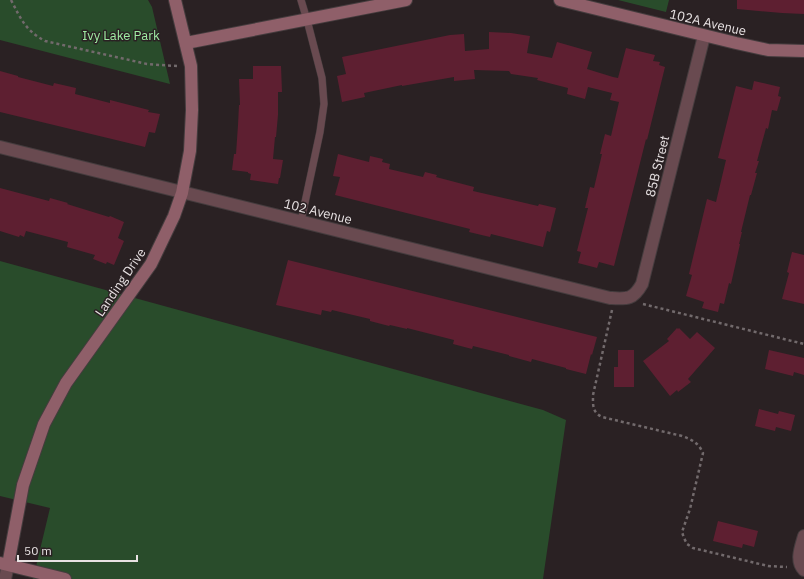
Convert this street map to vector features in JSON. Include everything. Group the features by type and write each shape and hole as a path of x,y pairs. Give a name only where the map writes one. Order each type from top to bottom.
{"street":[{"name":"Landing Drive","path":"4,564 23,485 44,424 66,383 151,264 174,216 182,193 190,151 192,110 191,66 175,0"},
{"path":"186,43 406,0"},
{"name":"102A Avenue","path":"560,0 704,36 768,50 804,51"},
{"name":"85B Street","path":"630,298 638,292 642,284 704,36"},
{"name":"102 Avenue","path":"0,147 610,298 630,298"},
{"path":"803,569 799,559 804,536"},
{"path":"5,579 4,564 65,579"}],"lane":[{"path":"301,0 322,78 324,104 320,132 301,221"}],"path":[{"path":"11,0 27,28 36,36 45,41 147,64 191,66"},
{"path":"614,298 593,395 593,408 597,414 602,417 682,436 700,446 703,453 690,509 682,532 687,544 694,548 768,566 803,569"},
{"path":"630,298 638,302 804,344"}],"green space":[{"name":"Ivy Lake Park","path":"0,0 148,0 152,7 170,84 0,40"},
{"path":"618,0 669,0 666,12"},
{"path":"0,261 543,410 566,420 543,579 33,579 50,508 0,496"}],"building":[{"path":"737,0 804,0 804,14 737,9"},
{"path":"489,32 530,36 527,53 552,58 557,42 592,52 587,69 618,78 626,48 655,55 653,61 660,62 659,65 665,67 614,266 599,262 597,268 578,263 581,252 577,251 588,208 585,208 590,187 594,188 605,134 611,136 619,102 610,100 612,93 588,87 585,99 567,94 568,88 537,80 538,78 511,74 509,71 474,70 475,79 454,81 454,77 402,85 364,93 365,97 342,102 337,76 346,74 342,57 450,35 464,34 465,51 489,49"},
{"path":"253,66 281,66 282,92 278,92 278,115 273,159 283,160 278,184 250,180 251,174 248,172 232,170 234,154 236,154 240,105 239,79 253,79"},
{"path":"0,71 53,86 54,83 76,88 75,94 110,103 110,100 149,110 148,112 160,114 155,133 149,132 145,147 0,112"},
{"path":"754,81 780,87 778,96 781,97 777,111 772,110 768,129 766,128 757,161 759,161 755,173 757,173 741,232 740,244 731,284 729,283 724,304 720,303 718,312 702,308 704,302 686,296 692,275 689,274 707,199 716,202 726,160 718,158 736,86 752,90"},
{"path":"338,154 369,162 370,156 383,159 382,162 390,164 389,169 423,177 425,172 437,175 436,177 474,187 473,191 538,206 539,204 556,208 550,232 547,231 543,247 491,234 490,237 469,232 470,229 335,195 340,177 333,176"},
{"path":"0,188 49,201 50,198 109,217 110,216 124,222 118,238 124,241 114,265 107,262 106,264 93,259 95,255 67,247 68,242 26,231 24,237 20,235 19,237 0,231"},
{"path":"792,252 804,255 804,304 782,299 789,273 787,272"},
{"path":"288,260 597,337 586,374 532,359 531,362 473,346 472,349 453,344 454,340 407,328 389,326 370,321 370,319 332,310 331,312 322,310 321,315 276,305"},
{"path":"677,328 679,328 690,339 697,332 715,348 688,379 691,382 670,396 643,361 669,341 667,339"},
{"path":"618,350 634,350 634,387 614,387 614,367 618,367"},
{"path":"769,350 804,358 804,375 794,372 793,376 765,369"},
{"path":"759,409 778,414 779,411 795,415 791,431 776,427 775,431 755,426"},
{"path":"718,521 758,531 754,547 743,544 742,548 713,541"}]}
